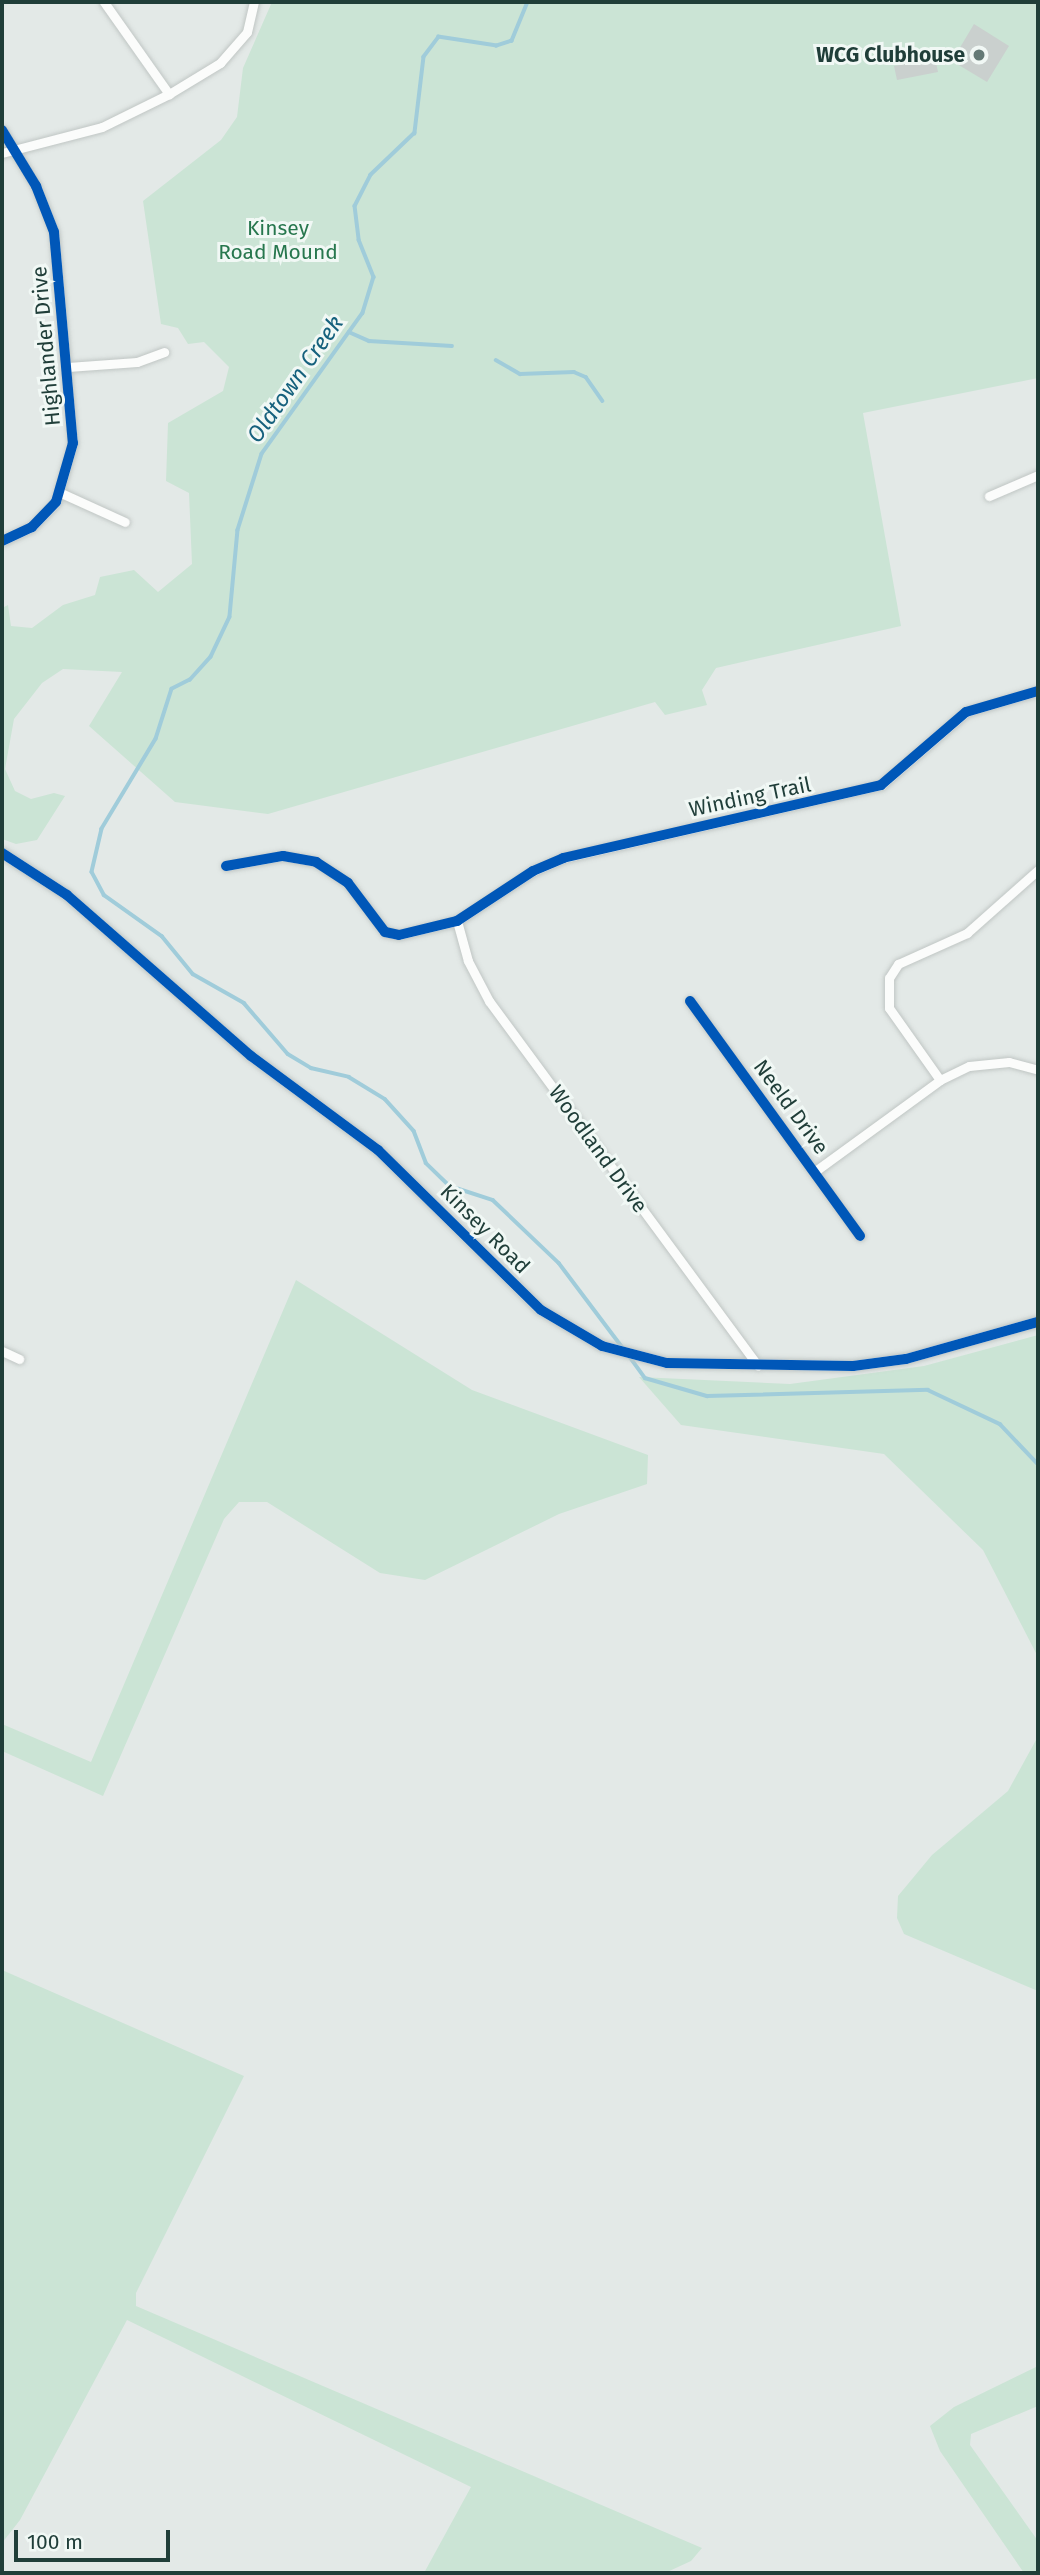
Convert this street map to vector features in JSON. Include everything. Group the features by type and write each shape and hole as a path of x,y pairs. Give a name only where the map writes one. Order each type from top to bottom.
{"street":[{"path":"104,2 169,94"},
{"path":"2,153 102,127 169,94 220,63 247,32 254,2"},
{"name":"Highlander Drive","path":"2,130 15,150 54,232 73,443 61,493 32,527 2,541"},
{"path":"68,367 136,362 164,352"},
{"path":"989,496 1038,475"},
{"path":"61,493 125,522"},
{"name":"Winding Trail","path":"226,866 283,856 316,862 348,883 381,929 394,936 457,921 533,871 563,858 881,785 966,712 1038,691"},
{"name":"Kinsey Road","path":"2,853 67,895 251,1056 378,1150 541,1310 616,1353 646,1360 758,1366 892,1362 1038,1322"},
{"path":"940,1080 889,1008 889,978 898,964 967,933 1038,870"},
{"name":"Woodland Drive","path":"457,921 468,961 489,1001 758,1366"},
{"name":"Neeld Drive","path":"690,1001 860,1236"},
{"path":"814,1172 940,1080 992,1062 1038,1070"},
{"path":"2,1351 19,1359"}],"green space":[{"name":"Kinsey Road Mound","path":"272,2 1038,2 1038,378 863,413 901,626 716,668 702,690 707,705 665,715 655,702 268,814 175,802 89,726 122,672 63,669 42,683 14,719 5,769 15,791 31,799 54,793 65,796 37,840 16,844 2,839 2,608 8,605 11,626 32,628 63,605 95,595 100,577 134,570 158,592 192,564 189,493 166,481 168,423 223,391 229,367 204,342 188,344 178,328 161,324 143,201 221,140 237,117 243,68"},
{"path":"296,1280 472,1390 648,1455 647,1484 559,1514 425,1580 380,1573 267,1502 239,1502 224,1519 103,1796 2,1751 2,1724 91,1762"},
{"path":"1038,1335 1038,1657 983,1550 884,1454 681,1425 639,1377 790,1384 924,1366"},
{"path":"1036,1740 1038,1991 904,1934 897,1918 898,1896 932,1855 1008,1791"},
{"path":"2,1970 244,2076 136,2293 136,2306 702,2548 691,2561 665,2573 424,2573 471,2487 127,2320 20,2520 2,2543"},
{"path":"1038,2366 1038,2406 971,2434 970,2445 1038,2541 1038,2573 1024,2573 940,2451 930,2426 954,2407"}],"building":[{"name":"WCG Clubhouse","path":"974,24 1009,46 987,82 952,61"},
{"path":"935,58 938,72 897,80 894,66"}],"waterway":[{"name":"Oldtown Creek","path":"528,2 512,41 497,46 439,37 424,57 415,133 371,175 355,206 359,240 374,277 363,313 262,454 238,530 230,617 211,657 190,680 172,689 156,739 102,829 92,872 104,895 162,936 193,974 244,1003 288,1054 311,1068 349,1077 385,1099 414,1131 426,1163 450,1186 493,1200 559,1263 623,1348"},
{"path":"349,332 369,341 452,346"},
{"path":"496,360 520,374 574,372 586,377 603,401"},
{"name":"Oldtown Creek","path":"630,1357 645,1378 707,1396 928,1390 1000,1424 1038,1464"}],"cycle path":[{"path":"2,130 36,186 54,232 73,443 56,502 32,527 2,541"},
{"path":"226,866 283,856 316,862 348,883 385,932 399,935 457,921 533,871 563,858 881,785 966,712 1038,691"},
{"path":"2,853 67,895 251,1056 378,1150 541,1310 602,1346 667,1363 853,1366 906,1359 1038,1322"},
{"path":"690,1001 860,1236"}],"place":[{"name":"WCG Clubhouse","path":"979,55"}]}
